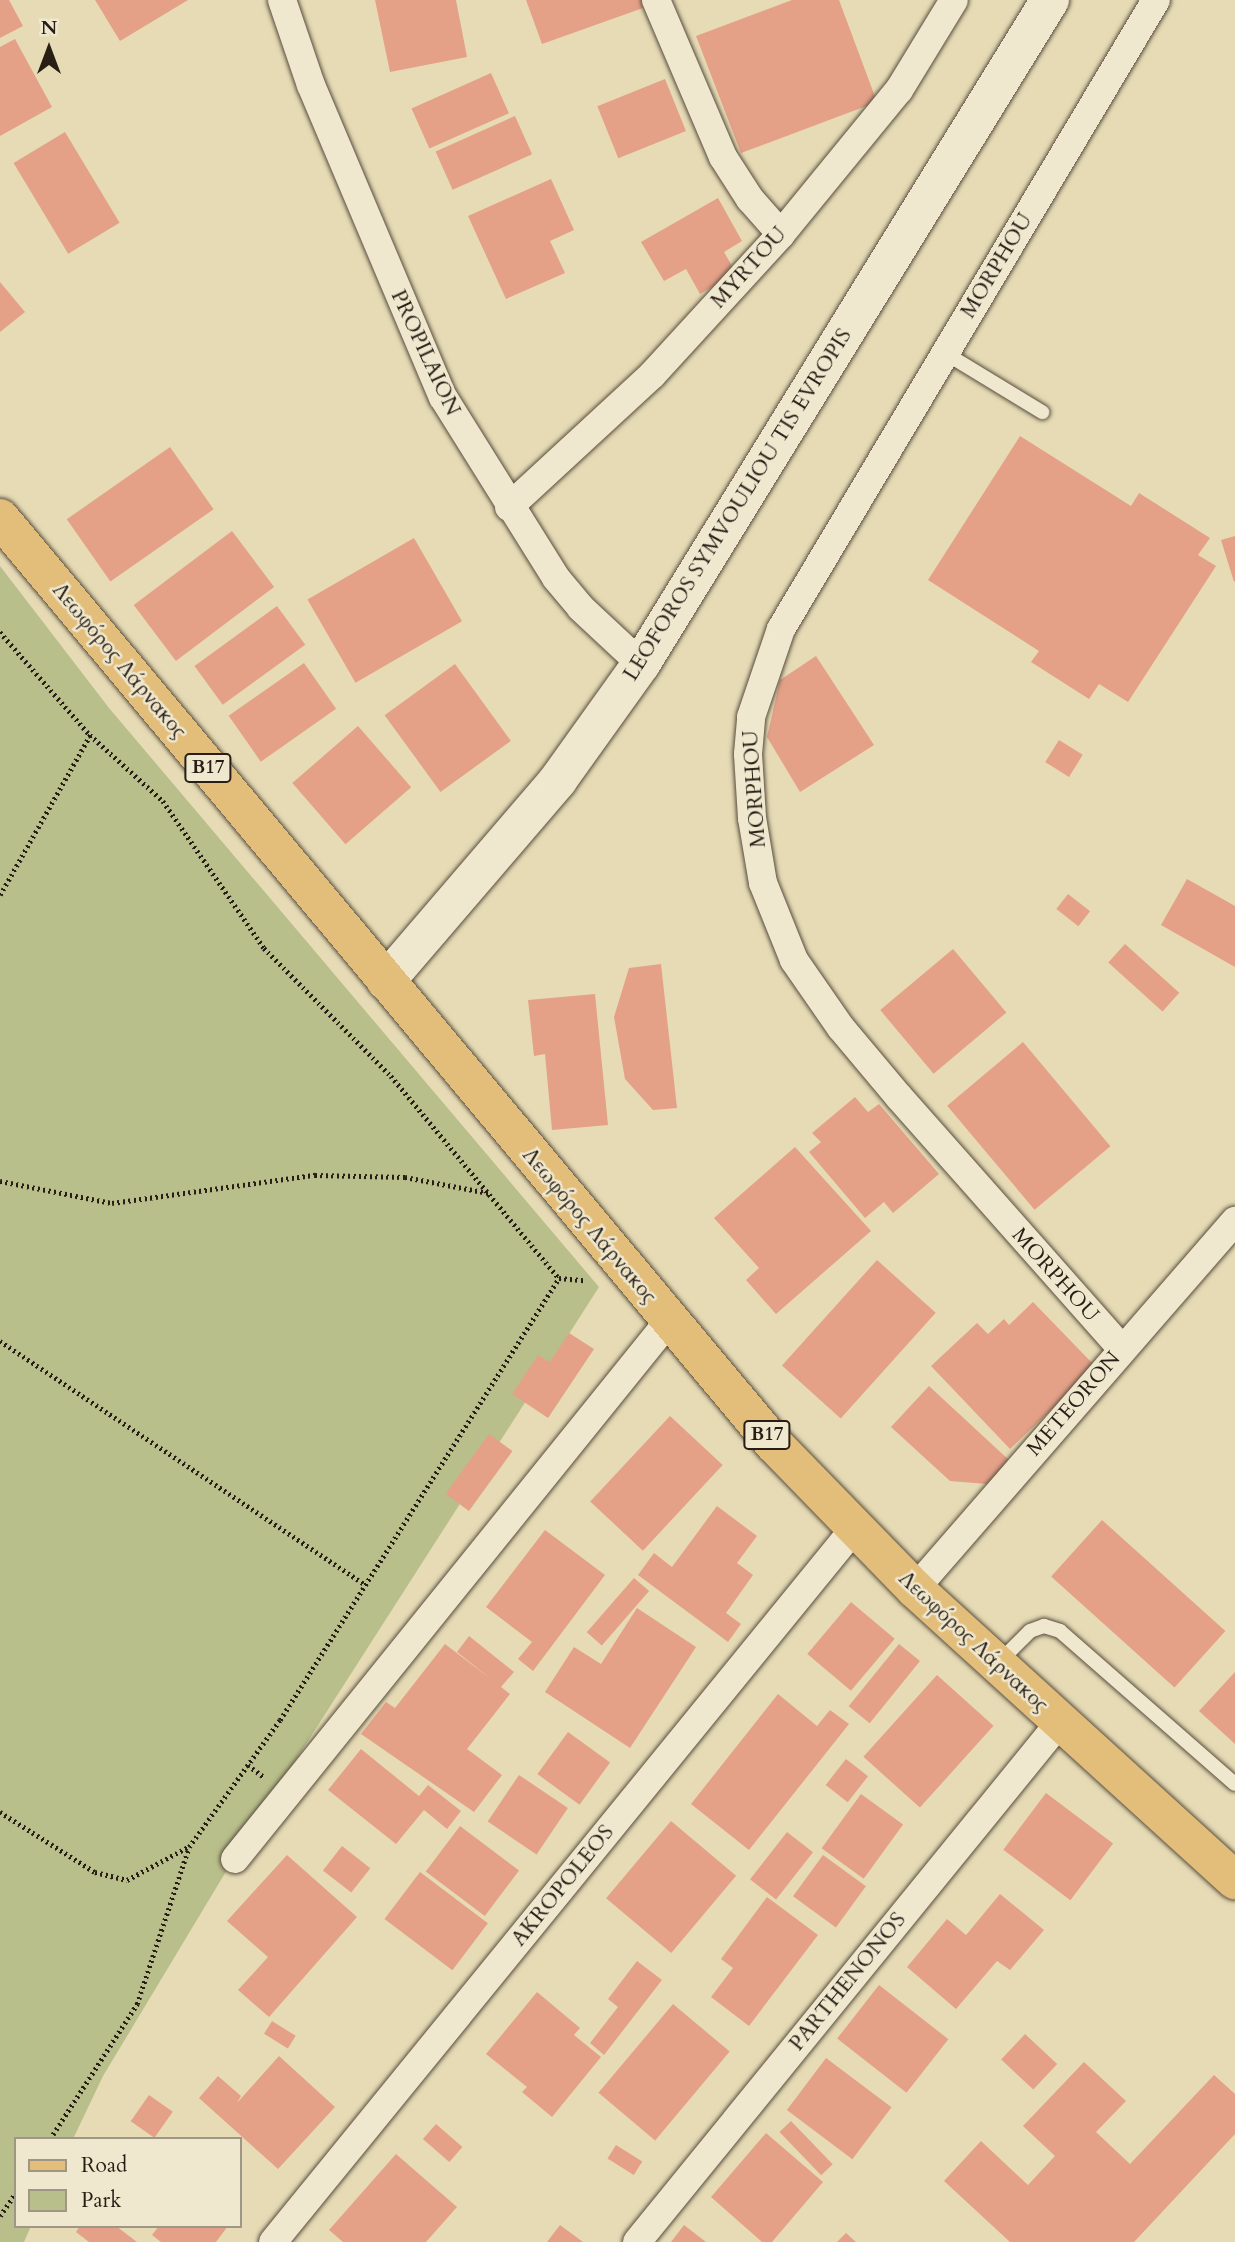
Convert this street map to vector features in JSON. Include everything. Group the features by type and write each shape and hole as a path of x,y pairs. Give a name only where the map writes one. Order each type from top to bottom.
{"main road":[{"name":"Λεωφόρος Λάρνακος","path":"0,518 668,1322 853,1530 1235,1880"}],"street":[{"name":"PROPILAION","path":"282,0 321,111 443,397 509,507 581,608 641,664"},
{"path":"656,0 723,157 750,199 781,234"},
{"name":"MYRTOU","path":"509,507 652,375 781,234 899,90 954,0"},
{"name":"LEOFOROS SYMVOULIOU TIS EVROPIS","path":"386,981 558,780 641,664 1050,0"},
{"name":"MORPHOU","path":"1122,1349 841,1028 794,960 763,883 752,818 748,754 751,717 780,629 1156,0"},
{"name":"METEORON","path":"915,1589 1235,1220"},
{"path":"235,1859 668,1322"},
{"name":"AKROPOLEOS","path":"279,2240 853,1530"},
{"name":"PARTHENONOS","path":"637,2242 1060,1722"}],"lane":[{"path":"945,353 1042,412"},
{"path":"997,1664 1030,1631 1044,1626 1060,1631 1235,1784"}],"path":[{"path":"0,632 90,734 163,801 264,948 391,1076 559,1278 584,1280"},
{"path":"0,895 90,734"},
{"path":"0,1181 112,1203 315,1175 405,1177 489,1194"},
{"path":"51,2137 137,2004 189,1847 280,1720 559,1278"},
{"path":"0,1341 364,1584"},
{"path":"0,1812 95,1872 127,1880 189,1847"},
{"path":"0,2216 14,2195"}],"green space":[{"path":"0,566 109,708 599,1287 254,1825 103,2076 74,2137 14,2137 14,2228 30,2228 24,2242 0,2242"}],"building":[{"path":"0,0 9,0 23,26 0,38"},
{"path":"95,0 188,0 120,41"},
{"path":"375,0 456,0 467,57 390,72"},
{"path":"526,0 641,0 643,8 542,44"},
{"path":"792,0 839,0 877,102 741,153 696,36"},
{"path":"15,39 52,107 0,136 0,47"},
{"path":"491,73 509,113 429,149 412,108"},
{"path":"665,79 686,131 618,158 597,106"},
{"path":"515,116 532,154 453,190 436,151"},
{"path":"65,132 120,223 68,254 14,163"},
{"path":"551,179 574,230 550,241 565,273 506,299 468,216"},
{"path":"718,198 742,241 724,252 736,273 700,294 686,269 664,281 641,242"},
{"path":"0,282 25,312 0,332"},
{"path":"1020,436 1131,506 1139,493 1210,538 1198,555 1216,566 1128,702 1099,684 1089,699 1031,662 1039,651 928,580"},
{"path":"170,447 214,509 110,582 67,519"},
{"path":"232,531 274,587 176,661 134,605"},
{"path":"1235,536 1235,581 1234,582 1221,540"},
{"path":"414,538 462,621 355,683 307,600"},
{"path":"277,606 305,645 223,705 194,666"},
{"path":"816,656 874,745 800,792 767,737 780,680"},
{"path":"304,663 336,709 261,762 229,716"},
{"path":"455,664 511,741 440,792 385,715"},
{"path":"358,726 411,787 345,844 292,783"},
{"path":"1059,740 1083,755 1069,777 1045,762"},
{"path":"1187,879 1235,906 1235,967 1161,925"},
{"path":"1068,894 1090,911 1078,926 1056,909"},
{"path":"1125,944 1179,993 1163,1011 1108,963"},
{"path":"953,949 1006,1013 934,1074 880,1010"},
{"path":"661,964 677,1108 653,1110 625,1079 614,1017 629,968"},
{"path":"595,994 608,1125 552,1130 545,1054 534,1056 528,1000"},
{"path":"1023,1042 1110,1146 1035,1210 947,1106"},
{"path":"855,1097 868,1112 879,1104 939,1174 893,1213 884,1202 865,1218 809,1152 821,1142 812,1133"},
{"path":"795,1147 871,1231 776,1314 746,1280 759,1268 714,1218"},
{"path":"877,1260 936,1313 841,1418 782,1366"},
{"path":"1033,1302 1096,1367 1010,1449 931,1366 977,1323 988,1334 1004,1319 1009,1325"},
{"path":"569,1333 594,1349 548,1418 512,1394 538,1355 550,1362"},
{"path":"929,1386 1010,1461 987,1484 950,1481 891,1427"},
{"path":"670,1416 723,1465 643,1551 590,1502"},
{"path":"489,1434 512,1451 469,1511 446,1494"},
{"path":"717,1506 757,1536 737,1563 753,1575 726,1613 741,1624 728,1642 638,1575 654,1553 672,1567"},
{"path":"1102,1520 1225,1631 1175,1688 1051,1576"},
{"path":"545,1530 605,1575 533,1671 518,1659 532,1642 486,1607"},
{"path":"634,1578 649,1591 602,1645 587,1632"},
{"path":"851,1602 895,1639 851,1691 807,1654"},
{"path":"637,1608 696,1647 630,1748 545,1692 574,1647 601,1664"},
{"path":"469,1636 514,1672 501,1687 510,1694 467,1749 502,1775 474,1812 361,1734 386,1702 395,1708 445,1644 492,1680 457,1652"},
{"path":"899,1644 920,1661 870,1723 849,1706"},
{"path":"1235,1672 1235,1744 1199,1711"},
{"path":"937,1675 993,1726 920,1808 863,1757"},
{"path":"778,1694 817,1726 830,1710 849,1724 749,1850 691,1804"},
{"path":"568,1732 610,1763 580,1805 537,1774"},
{"path":"361,1749 419,1796 428,1785 461,1811 447,1829 424,1810 396,1844 328,1790"},
{"path":"846,1759 868,1776 848,1802 826,1785"},
{"path":"519,1775 568,1808 537,1854 488,1821"},
{"path":"1046,1793 1113,1844 1070,1900 1003,1850"},
{"path":"861,1794 903,1825 864,1879 822,1848"},
{"path":"671,1821 736,1876 671,1953 606,1898"},
{"path":"460,1826 519,1871 485,1916 426,1872"},
{"path":"787,1832 813,1852 776,1900 750,1879"},
{"path":"342,1846 370,1868 351,1893 323,1870"},
{"path":"287,1855 357,1917 269,2017 238,1990 268,1957 227,1921"},
{"path":"823,1855 866,1886 836,1927 793,1896"},
{"path":"420,1872 488,1923 452,1970 384,1919"},
{"path":"1000,1894 1044,1930 1010,1970 997,1961 956,2009 907,1967 947,1919 966,1935"},
{"path":"767,1897 818,1935 749,2026 711,1997 733,1968 721,1959"},
{"path":"637,1961 662,1980 604,2055 590,2043 618,2007 608,1999"},
{"path":"879,1985 948,2039 906,2093 837,2039"},
{"path":"537,1992 580,2028 574,2035 601,2057 552,2117 522,2092 527,2087 486,2054"},
{"path":"673,2004 730,2052 655,2140 598,2093"},
{"path":"272,2021 296,2036 288,2049 264,2034"},
{"path":"1025,2034 1057,2064 1033,2090 1001,2060"},
{"path":"279,2056 335,2107 278,2169 199,2098 218,2076 241,2096 237,2103"},
{"path":"826,2058 891,2107 852,2159 787,2110"},
{"path":"1084,2062 1126,2101 1096,2132 1130,2164 1214,2075 1235,2094 1235,2134 1134,2242 1010,2242 944,2181 981,2141 1028,2185 1055,2156 1023,2126"},
{"path":"149,2095 173,2112 153,2137 131,2121"},
{"path":"791,2121 833,2164 821,2175 779,2132"},
{"path":"436,2124 462,2147 449,2162 423,2139"},
{"path":"766,2133 823,2182 772,2242 762,2242 711,2197"},
{"path":"616,2145 642,2161 634,2175 608,2159"},
{"path":"396,2154 457,2207 426,2242 343,2242 329,2230"},
{"path":"560,2225 583,2242 547,2242"},
{"path":"684,2225 706,2242 671,2242"},
{"path":"79,2228 119,2228 137,2242 89,2242 76,2232"},
{"path":"157,2228 226,2228 216,2242 161,2242 152,2235"},
{"path":"846,2233 856,2242 837,2242"}]}
